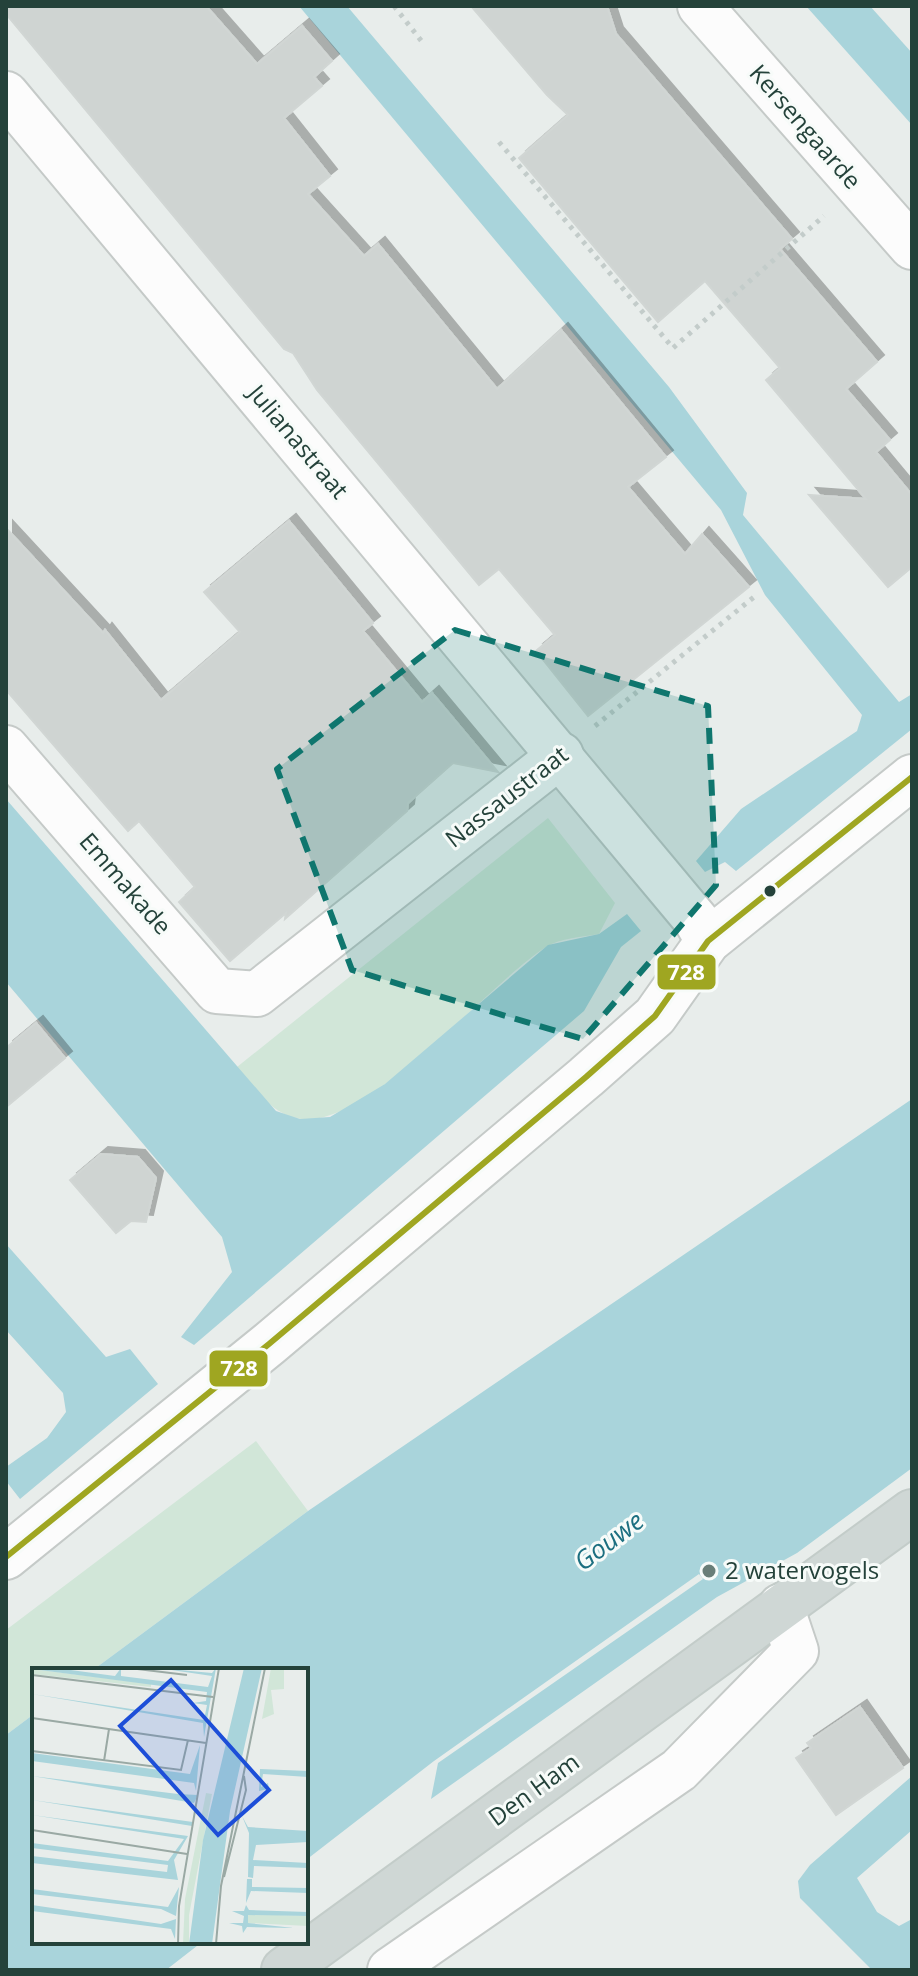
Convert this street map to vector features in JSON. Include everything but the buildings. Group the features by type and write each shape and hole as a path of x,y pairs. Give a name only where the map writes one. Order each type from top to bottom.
{"main road":[{"name":"Den Ham","path":"284,1970 545,1783 912,1512"}],"street":[{"name":"Kersengaarde","path":"700,6 912,247"},
{"name":"Julianastraat","path":"6,94 561,755 702,931"},
{"name":"Emmakade","path":"6,748 217,991 257,994"},
{"name":"Nassaustraat","path":"257,994 561,755"},
{"path":"6,1557 269,1344 655,1016 702,931 912,777"},
{"path":"390,1970 679,1770 796,1651 781,1606"}],"path":[{"path":"394,6 423,43"},
{"path":"499,142 673,348 857,187"},
{"name":"Nassaustraat","path":"561,755 754,597"}],"highlighted area":[{"path":"455,630 708,706 716,885 583,1039 352,970 277,769"}],"green space":[{"path":"548,818 615,903 599,934 546,947 427,1050 360,1101 329,1115 301,1119 272,1107 237,1067"},
{"path":"256,1441 308,1511 96,1668 32,1668 32,1716 6,1735 6,1630"}],"water":[{"path":"299,6 347,6 669,387 747,493 743,515 899,702 912,694 912,729 736,871 725,862 705,872 696,861 741,809 857,731 862,715 765,595 721,510"},
{"path":"806,6 870,6 912,53 912,125"},
{"path":"6,799 276,1111 300,1119 330,1117 385,1084 548,945 599,934 627,914 641,931 621,947 584,1011 194,1345 181,1337 232,1272 222,1237 6,982"},
{"name":"Gouwe","path":"912,1099 912,1468 797,1553 717,1597 431,1799 438,1763 703,1579 699,1574 434,1761 308,1858 308,1668 96,1668 308,1511"},
{"path":"6,1244 106,1357 130,1349 158,1384 20,1499 6,1481 6,1467 47,1438 66,1412 63,1393 6,1330"},
{"path":"32,1716 32,1944 199,1944 166,1970 6,1970 6,1735"},
{"path":"912,1776 912,1830 857,1878 877,1912 899,1926 912,1919 912,1970 872,1970 800,1898 798,1881 810,1865"}],"transit line":[{"name":"728","path":"6,1557 269,1344 586,1077 655,1016 708,941 912,777"}],"place":[{"name":"2 watervogels","path":"709,1571"}]}
